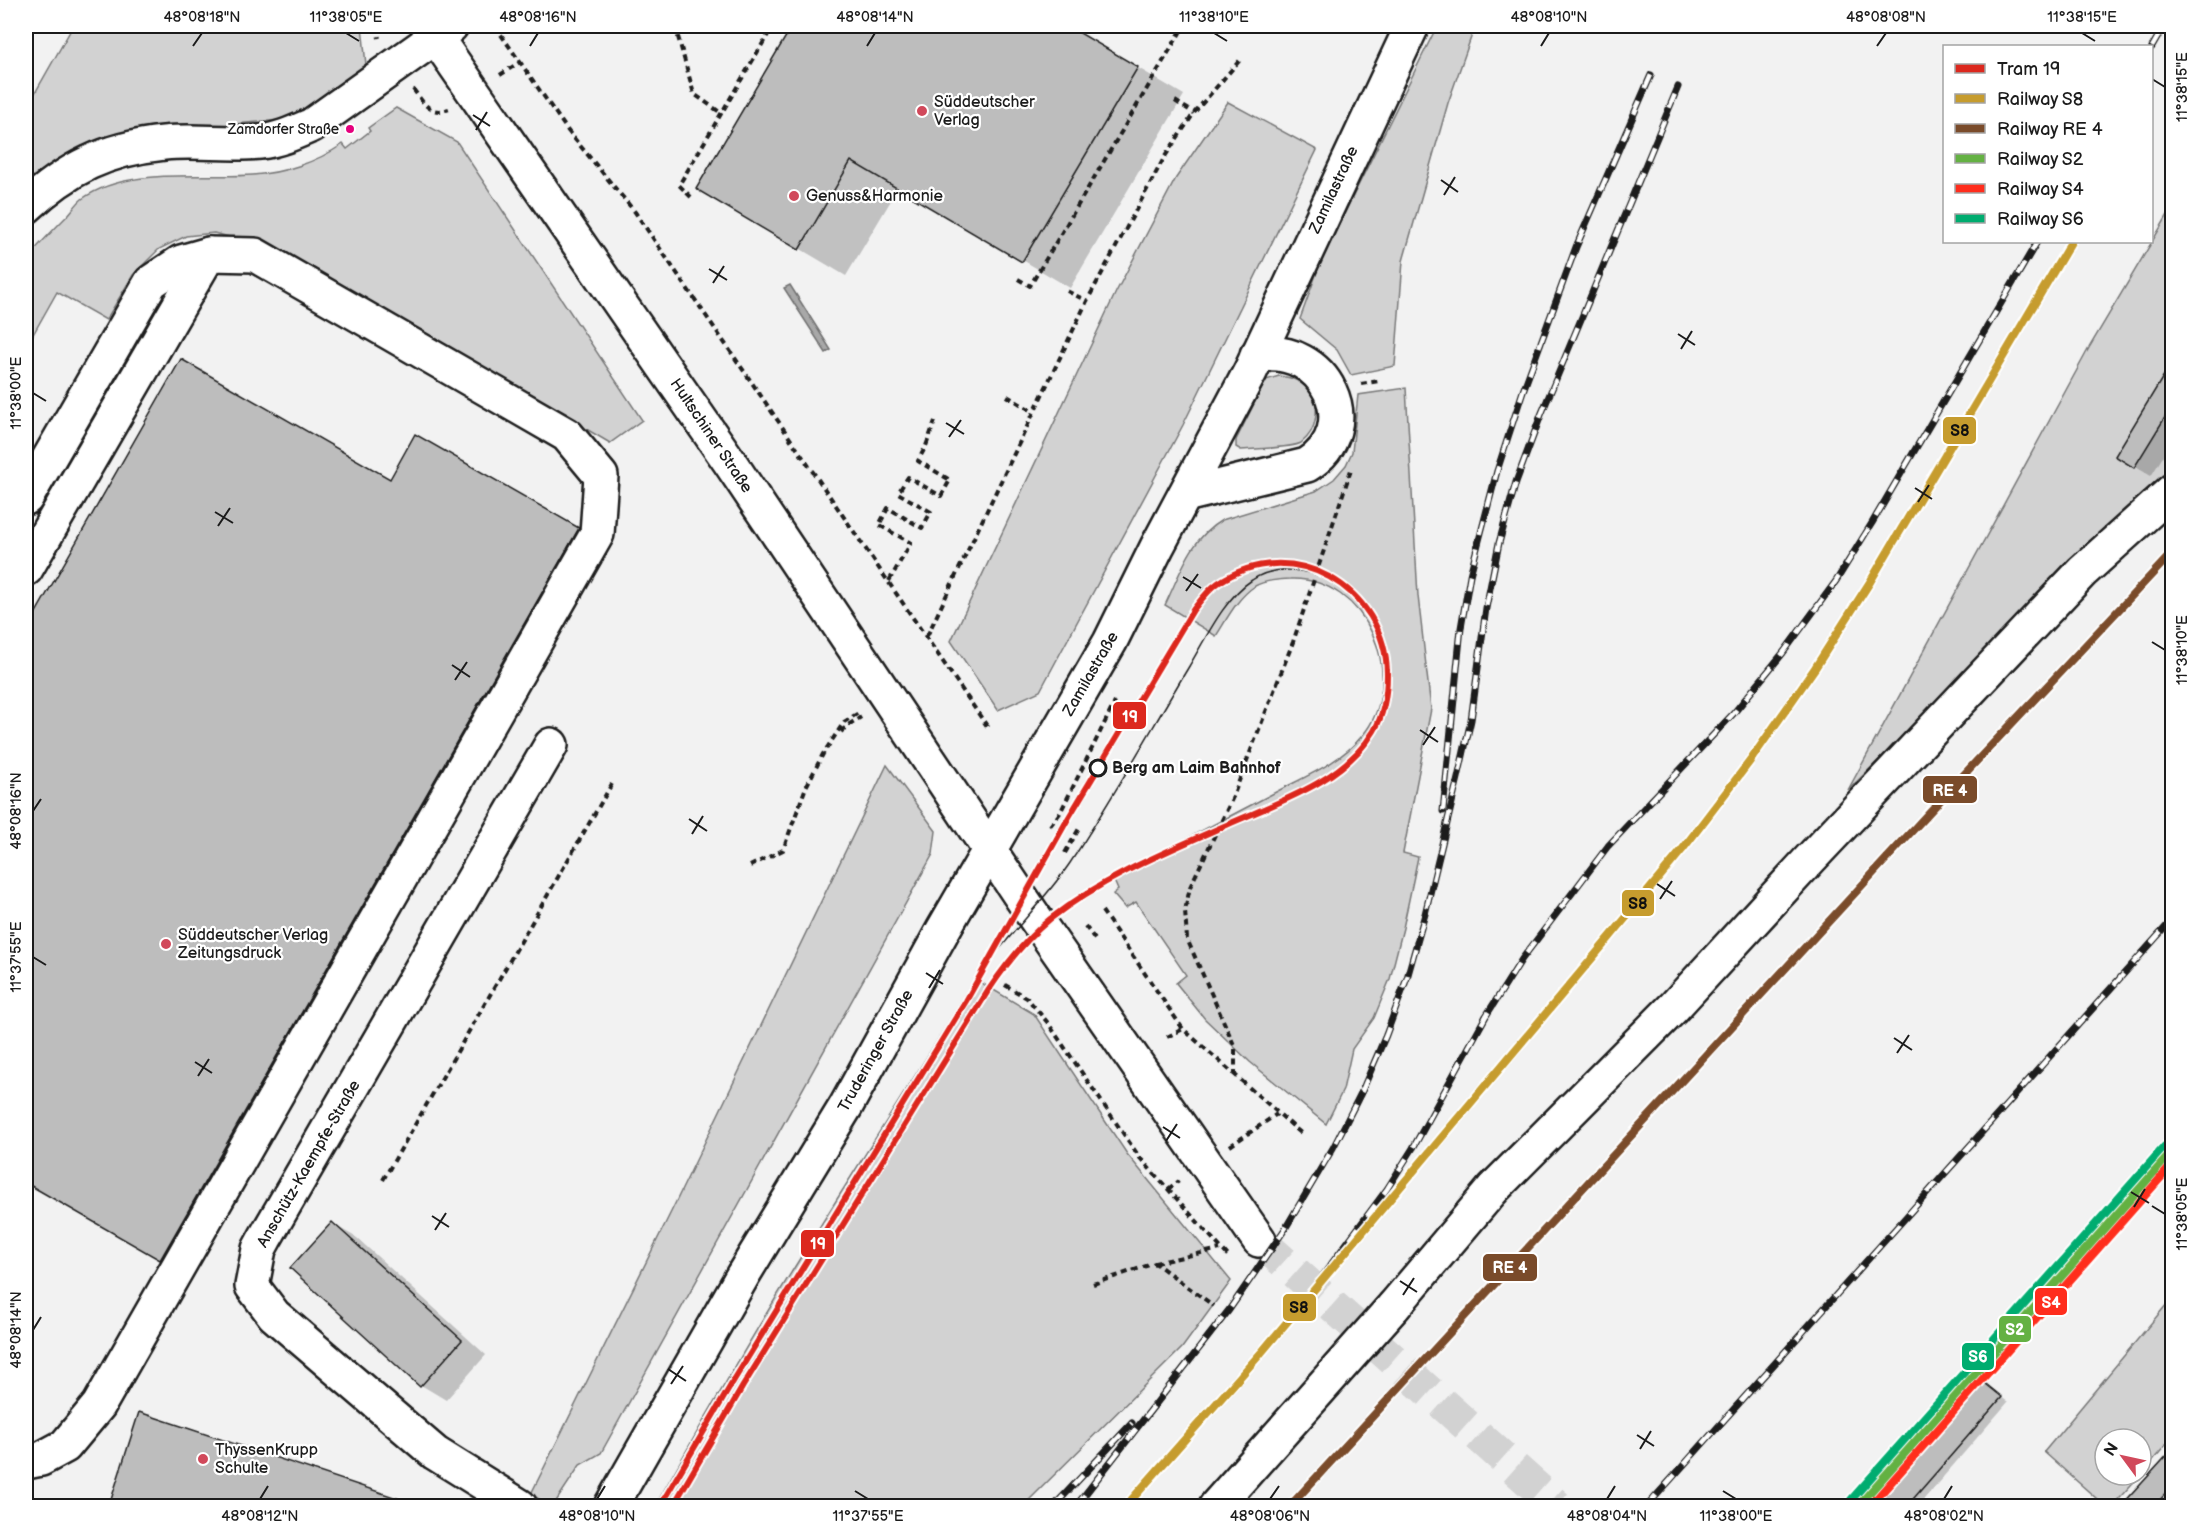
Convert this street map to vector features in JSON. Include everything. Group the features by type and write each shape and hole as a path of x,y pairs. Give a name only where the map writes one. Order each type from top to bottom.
{"street":[{"name":"Zamilastraße","path":"989,849 1110,642 1257,355 1412,26"},
{"path":"26,207 48,186 75,168 110,152 164,143 262,142 287,136 312,125 439,29"},
{"name":"Hultschiner Straße","path":"439,29 989,849"},
{"path":"26,569 209,254"},
{"path":"26,498 151,282 181,262 209,254 255,255 567,435 601,476 597,534 99,1406 65,1446 41,1459 26,1462"},
{"path":"1185,495 1307,465 1316,460 1332,438 1336,424 1335,410 1332,395 1326,383 1309,365 1298,358 1280,353 1257,355"},
{"path":"1216,1506 1394,1306 1493,1189 1673,1008 1811,858 2082,572 2172,490"},
{"name":"Anschütz-Kaempfe-Straße","path":"520,1506 435,1453 274,1315 252,1286 259,1249 265,1238 551,745"},
{"path":"989,849 1204,1164 1259,1240"},
{"name":"Truderinger Straße","path":"611,1506 743,1275 846,1106 989,849"}],"path":[{"path":"495,26 568,131 635,212 989,729"},
{"path":"675,26 694,94 722,113"},
{"path":"691,197 679,185 772,26"},
{"path":"1018,279 1030,286 1184,26"},
{"path":"927,637 1087,301 1164,158 1194,113 1240,60"},
{"path":"1175,101 1194,113"},
{"path":"1067,291 1087,301"},
{"path":"1352,386 1379,381"},
{"path":"1007,396 1034,412"},
{"path":"889,581 911,543 879,525 888,508 922,528 931,512 898,493 908,477 941,496 950,480 918,461 926,446 934,421"},
{"path":"1235,1076 1235,1047 1187,939 1185,912 1190,887 1232,799 1293,642 1353,464"},
{"path":"1050,826 1060,813 1118,697"},
{"path":"750,866 783,850 806,787 823,754 844,722 863,713"},
{"path":"383,1180 613,782"},
{"path":"1065,854 1080,827"},
{"path":"1102,911 1183,1029 1303,1135"},
{"path":"1085,926 1096,942"},
{"path":"1005,985 1027,998 1048,1023 1140,1158 1220,1249 1237,1265"},
{"path":"1167,1037 1183,1029"},
{"path":"1093,1284 1155,1263 1220,1249"},
{"path":"1155,1263 1214,1306"},
{"path":"1878,1496 1889,1506"}],"shaded area":[{"path":"73,26 362,26 366,65 291,119 111,135 61,160 26,184 26,109"},
{"path":"1437,26 1475,26 1448,103 1403,261 1395,366 1351,375 1337,350 1300,319 1321,261"},
{"path":"1228,102 1317,150 1183,425 1040,691 998,710 951,641 1116,292 1176,178"},
{"path":"396,108 457,142 642,420 610,443 349,289 253,243 214,233 186,236 159,249 133,275 106,320 57,292 26,347 26,259 82,199 100,189 142,178 253,175 288,169 322,156 343,144 347,149 370,131 368,128"},
{"path":"2172,208 2172,477 1848,790 2090,346"},
{"path":"790,285 831,350 826,353 784,288"},
{"path":"1279,376 1298,381 1312,395 1316,417 1311,432 1297,445 1241,450 1236,447 1236,440 1266,380"},
{"path":"1406,388 1418,596 1431,709 1403,853 1418,857 1390,979 1374,1018 1352,1049 1343,1090 1326,1124 1250,1062 1205,1019 1176,983 1186,975 1136,902 1125,908 1113,894 1118,890 1112,876 1321,769 1353,746 1376,713 1382,687 1381,660 1373,635 1359,612 1340,594 1317,583 1290,579 1263,583 1255,586 1243,596 1216,636 1165,605 1188,557 1211,528 1222,520 1316,491 1334,479 1346,465 1352,452 1358,395"},
{"path":"887,765 936,831 933,854 601,1453 580,1465 553,1506 550,1506 531,1494 671,1212"},
{"path":"975,979 1034,1014 1127,1154 1231,1281 1182,1348 1023,1506 655,1506 785,1283"},
{"path":"2172,1298 2172,1438 2153,1460 2153,1427 2093,1427 2093,1487 2129,1487 2112,1506 2105,1506 2044,1452"}],"building":[{"path":"792,26 1068,26 1138,67 1022,262 851,161 799,250 696,189"},
{"name":"Süddeutscher Verlag Zeitungsdruck","path":"181,359 390,479 415,434 579,528 160,1260 26,1183 26,630"},
{"path":"2172,362 2172,406 2134,468 2115,456"},
{"path":"332,1222 462,1340 420,1387 290,1268"},
{"path":"1981,1380 2002,1397 1907,1506 1868,1506"},
{"name":"ThyssenKrupp Schulte","path":"139,1412 409,1502 409,1506 109,1506"},
{"path":"2172,1450 2172,1487 2154,1506 2121,1506 2138,1487 2153,1487 2153,1471"}],"tunnel":[{"path":"1259,1240 1557,1506"}],"tram line":[{"name":"19","path":"660,1506 734,1380 966,1001 1069,817 1193,610 1214,586 1246,569 1275,564 1303,567 1330,577 1352,594 1370,616 1382,643 1387,674 1386,689 1383,711 1374,731 1346,763 1310,788 1114,877 1070,904 1025,943 988,991 743,1386 673,1506"},
{"path":"966,1001 998,951 1044,897 1086,839 1216,620 1233,597 1252,580 1263,574 1289,570 1315,574 1350,591"}],"railway":[{"path":"2153,45 2164,26"},
{"path":"1443,811 1461,628 1470,575 1497,471 1523,391 1576,247 1651,75"},
{"path":"1076,1506 1229,1310 1285,1229 1333,1148 1362,1091 1386,1035 1407,978 1425,914 1458,778 1471,720 1486,608 1499,543 1516,482 1541,415 1678,87"},
{"path":"1300,1306 1387,1189 1413,1148 1486,1016 1522,959 1608,846 1733,714 1783,653 1836,581 2036,243"},
{"path":"1647,1506 2172,920"},
{"path":"1054,1506 1132,1423"}],"rail line":[{"name":"S8","path":"1126,1506 1261,1353 1610,937 1682,850 1750,761 1815,668 1870,582 2070,243"},
{"name":"S6","path":"1851,1500 2165,1146"},
{"name":"S2","path":"1858,1506 2172,1152"},
{"name":"S4","path":"1870,1506 2172,1165"}],"transit line":[{"path":"1290,1506 1971,767 2172,553"}],"place":[{"name":"Süddeutscher Verlag","path":"922,111"},
{"name":"Zamdorfer Straße","path":"350,129"},
{"name":"Genuss&Harmonie","path":"794,196"},
{"name":"Berg am Laim Bahnhof","path":"1098,768"},
{"name":"Süddeutscher Verlag Zeitungsdruck","path":"166,944"},
{"name":"ThyssenKrupp Schulte","path":"203,1459"}]}
